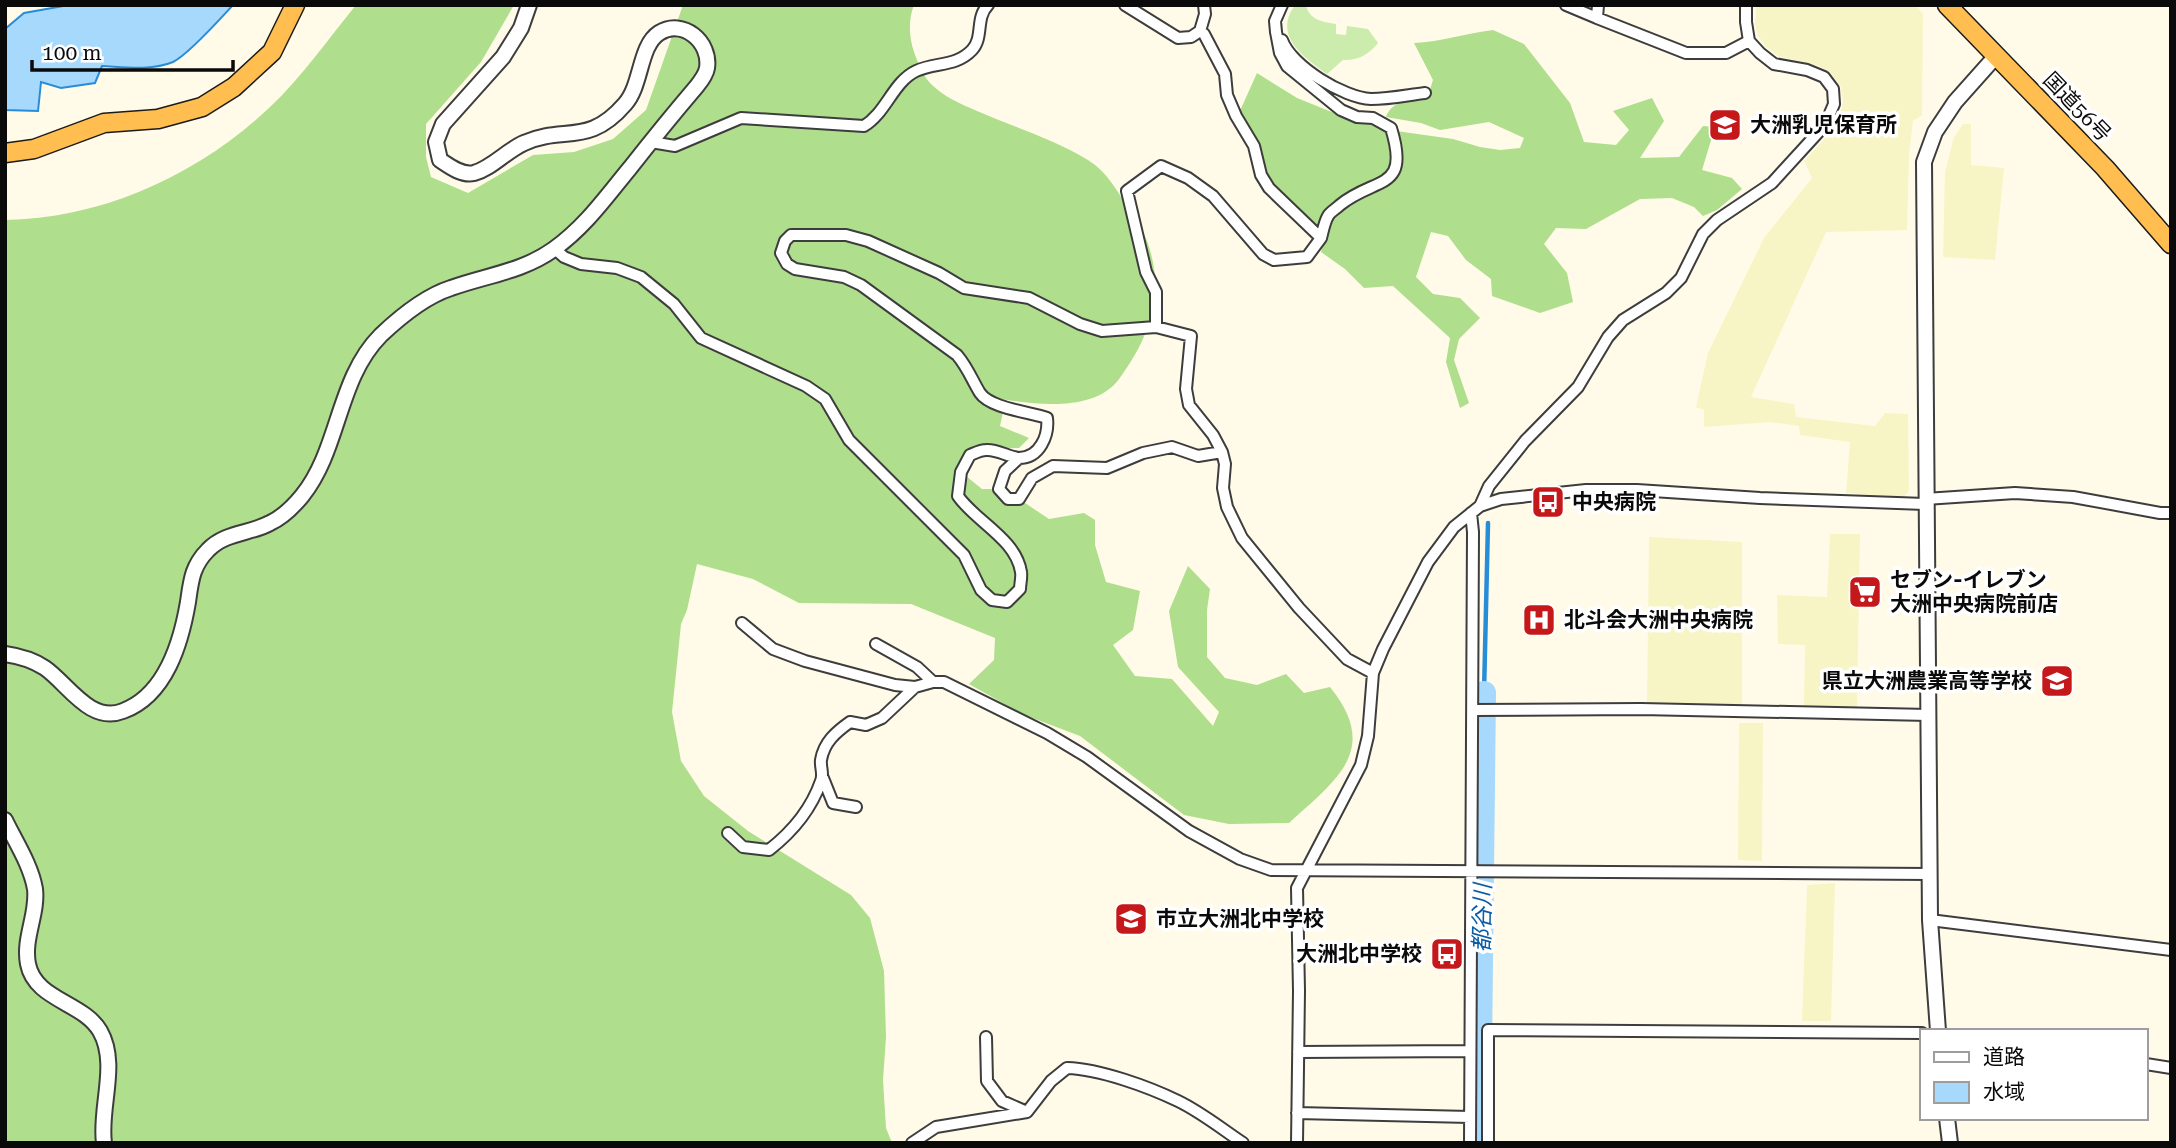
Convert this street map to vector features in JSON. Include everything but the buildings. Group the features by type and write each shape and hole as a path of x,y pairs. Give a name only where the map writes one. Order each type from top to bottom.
{"highway":[{"path":"5,153 34,149 104,123 158,119 202,107 234,87 272,52 295,5"},
{"name":"国道56号","path":"1947,5 2105,168 2171,244"}],"street":[{"path":"5,654 22,656 44,668 89,707 105,715 122,712 143,700 168,668 179,642 191,576 196,563 210,548 227,537 269,524 289,511 304,494 318,470 362,359 381,335 429,298 449,288 528,265 555,249 586,222 697,86 707,69 707,51 695,34 677,29 660,33 648,45 637,84 626,103 607,121 590,132 535,138 513,148 489,166 472,174 454,170 440,160 436,142 443,124 503,57 521,28 529,5"},
{"path":"650,142 675,145 741,118 864,126 876,119 901,84 916,71 956,62 972,50 978,37 979,18 988,5"},
{"path":"1125,5 1178,38 1192,37 1200,31 1205,14 1204,5"},
{"path":"1156,327 1156,292 1146,272 1127,191 1161,166 1188,178 1213,196 1263,254 1275,260 1307,257 1321,237 1328,215 1345,201 1386,182 1397,165 1397,147 1391,128 1373,118 1357,117 1341,110 1287,66 1277,41 1275,21 1282,5"},
{"path":"1566,5 1686,53 1726,53 1749,41"},
{"path":"1597,18 1598,5"},
{"path":"1297,1143 1297,888 1361,765 1368,736 1373,673 1383,649 1428,562 1454,527 1475,509 1489,485 1525,441 1578,387 1608,337 1623,320 1681,278 1703,234 1717,220 1772,183 1825,125 1834,104 1833,89 1824,78 1807,70 1774,64 1749,41 1746,5"},
{"path":"1275,21 1284,47 1294,60 1353,96 1369,99 1425,93"},
{"path":"1200,31 1205,34 1222,66 1227,95 1254,146 1261,176 1269,188 1321,237"},
{"path":"1938,1029 1930,920 1924,162 1935,132 1955,102 1996,56"},
{"path":"1222,452 1198,456 1172,447 1143,453 1107,468 1053,466 1032,478 1019,499 1008,499 999,489 1005,471 1019,458 1031,455 1042,445 1049,431 1047,418 992,404 981,395 970,370 957,355 861,285 844,277 795,269 787,264 781,253 785,241 791,235 846,235 868,241 964,288 1029,298 1080,324 1102,331 1156,327 1191,335 1186,389 1189,405 1213,435 1222,452 1225,464 1223,488 1227,507 1242,538 1347,659 1373,673"},
{"path":"555,249 564,257 581,264 617,268 641,277 674,304 701,338 806,386 825,400 849,440 964,555 981,590 992,600 1007,602 1020,589 1021,572 1010,548 966,508 958,496 961,472 970,455 988,449 1019,458"},
{"path":"1475,509 1501,499 1586,490 1637,490 1760,498 1925,502 2015,493 2073,497 2171,513"},
{"path":"1475,509 1473,533 1481,710 1480,1030 1488,1143"},
{"path":"742,623 773,649 805,661 895,685 915,687 944,682 966,691 1087,757 1189,831 1240,859 1271,870 1930,874"},
{"path":"876,644 917,667 933,682"},
{"path":"856,807 833,803 823,778 821,760 831,736 850,722 866,724 882,718 915,687"},
{"path":"1481,710 1642,709 1929,715"},
{"path":"728,832 743,847 769,850 787,836 807,811 823,778"},
{"path":"5,820 29,870 35,890 28,933 28,965 38,985 88,1016 101,1032 108,1057 104,1143"},
{"path":"1930,920 2171,950"},
{"path":"1480,1030 1920,1032"},
{"path":"1470,1143 1471,1051 1480,1030"},
{"path":"986,1037 987,1082 1002,1101 1027,1112"},
{"path":"1298,1052 1471,1051"},
{"path":"2148,1064 2171,1068"},
{"path":"912,1143 936,1126 1027,1112 1051,1082 1067,1068 1081,1069 1134,1084 1179,1101 1243,1143"},
{"path":"1297,1113 1470,1117"},
{"path":"1947,1120 1950,1143"}],"shaded area":[{"path":"1756,5 1915,5 1923,14 1922,115 1913,121 1909,155 1907,230 1826,232 1751,397 1794,404 1796,417 1875,426 1885,413 1908,414 1909,491 1903,498 1846,493 1850,442 1800,435 1799,426 1770,422 1704,427 1704,410 1696,407 1708,353 1764,238 1812,178 1804,161 1832,131 1843,103 1841,87 1829,72 1819,66 1778,56 1766,47 1758,36 1755,24"},
{"path":"1963,124 1971,124 1971,165 2004,168 1995,260 1943,257 1945,172 1954,137"},
{"path":"1830,534 1860,534 1857,707 1804,707 1805,645 1778,644 1777,595 1827,597"},
{"path":"1649,537 1742,542 1742,706 1647,705"},
{"path":"1739,723 1763,723 1762,861 1738,860"},
{"path":"1835,883 1831,1021 1802,1021 1807,885"}],"green space":[{"path":"356,5 514,5 481,62 426,124 426,157 431,177 468,193 533,155 574,152 613,139 646,110 683,5 914,5 910,23 911,40 919,65 931,84 959,103 1088,160 1116,188 1145,237 1153,260 1155,279 1152,314 1139,347 1119,379 1107,391 1074,402 1017,402 984,396 1004,407 1000,426 1029,438 1019,448 988,449 970,455 961,472 982,489 999,489 1049,519 1084,513 1095,520 1095,545 1106,582 1140,591 1133,630 1113,645 1135,676 1172,679 1213,726 1219,712 1178,667 1169,611 1188,566 1210,589 1207,657 1225,678 1257,685 1286,674 1304,693 1330,687 1345,709 1352,729 1352,746 1336,778 1289,823 1229,824 1184,815 1080,736 1022,714 969,684 994,660 995,638 911,604 799,603 753,579 697,564 687,610 681,624 672,712 681,761 704,796 748,831 851,895 870,918 884,971 886,1037 883,1080 886,1128 892,1143 5,1143 5,220 41,218 113,201 148,188 213,153 281,96"},
{"path":"1295,5 1306,5 1313,17 1336,24 1336,34 1346,35 1347,26 1368,29 1378,43 1363,56 1343,60 1327,74 1301,53 1289,36 1289,16"},
{"path":"1493,30 1524,44 1570,103 1584,142 1616,145 1629,130 1613,111 1652,98 1664,121 1640,158 1679,157 1703,126 1715,127 1702,170 1732,178 1742,189 1717,210 1703,216 1694,207 1672,198 1640,199 1586,229 1556,228 1544,244 1567,273 1573,302 1540,313 1492,296 1491,279 1466,260 1448,236 1431,232 1416,277 1433,294 1460,298 1480,318 1459,339 1454,360 1469,403 1460,408 1446,362 1450,338 1393,286 1364,288 1345,269 1321,252 1325,237 1278,191 1266,175 1239,113 1257,73 1297,98 1359,123 1453,139 1480,147 1500,150 1520,148 1524,138 1489,122 1440,130 1421,123 1386,117 1398,104 1427,99 1433,80 1414,43"}],"water":[{"path":"69,5 233,5 196,44 173,62 147,67 102,66 95,83 61,88 41,82 38,111 5,110 5,29 24,13"}],"waterway":[{"path":"1484,693 1488,523"},
{"name":"都谷川","path":"1479,1143 1484,693"}],"place":[{"name":"大洲乳児保育所","path":"1725,125"},
{"name":"中央病院","path":"1548,502"},
{"name":"セブン-イレブン 大洲中央病院前店","path":"1865,592"},
{"name":"北斗会大洲中央病院","path":"1539,620"},
{"name":"県立大洲農業高等学校","path":"2057,681"},
{"name":"市立大洲北中学校","path":"1131,919"},
{"name":"大洲北中学校","path":"1447,954"}]}
